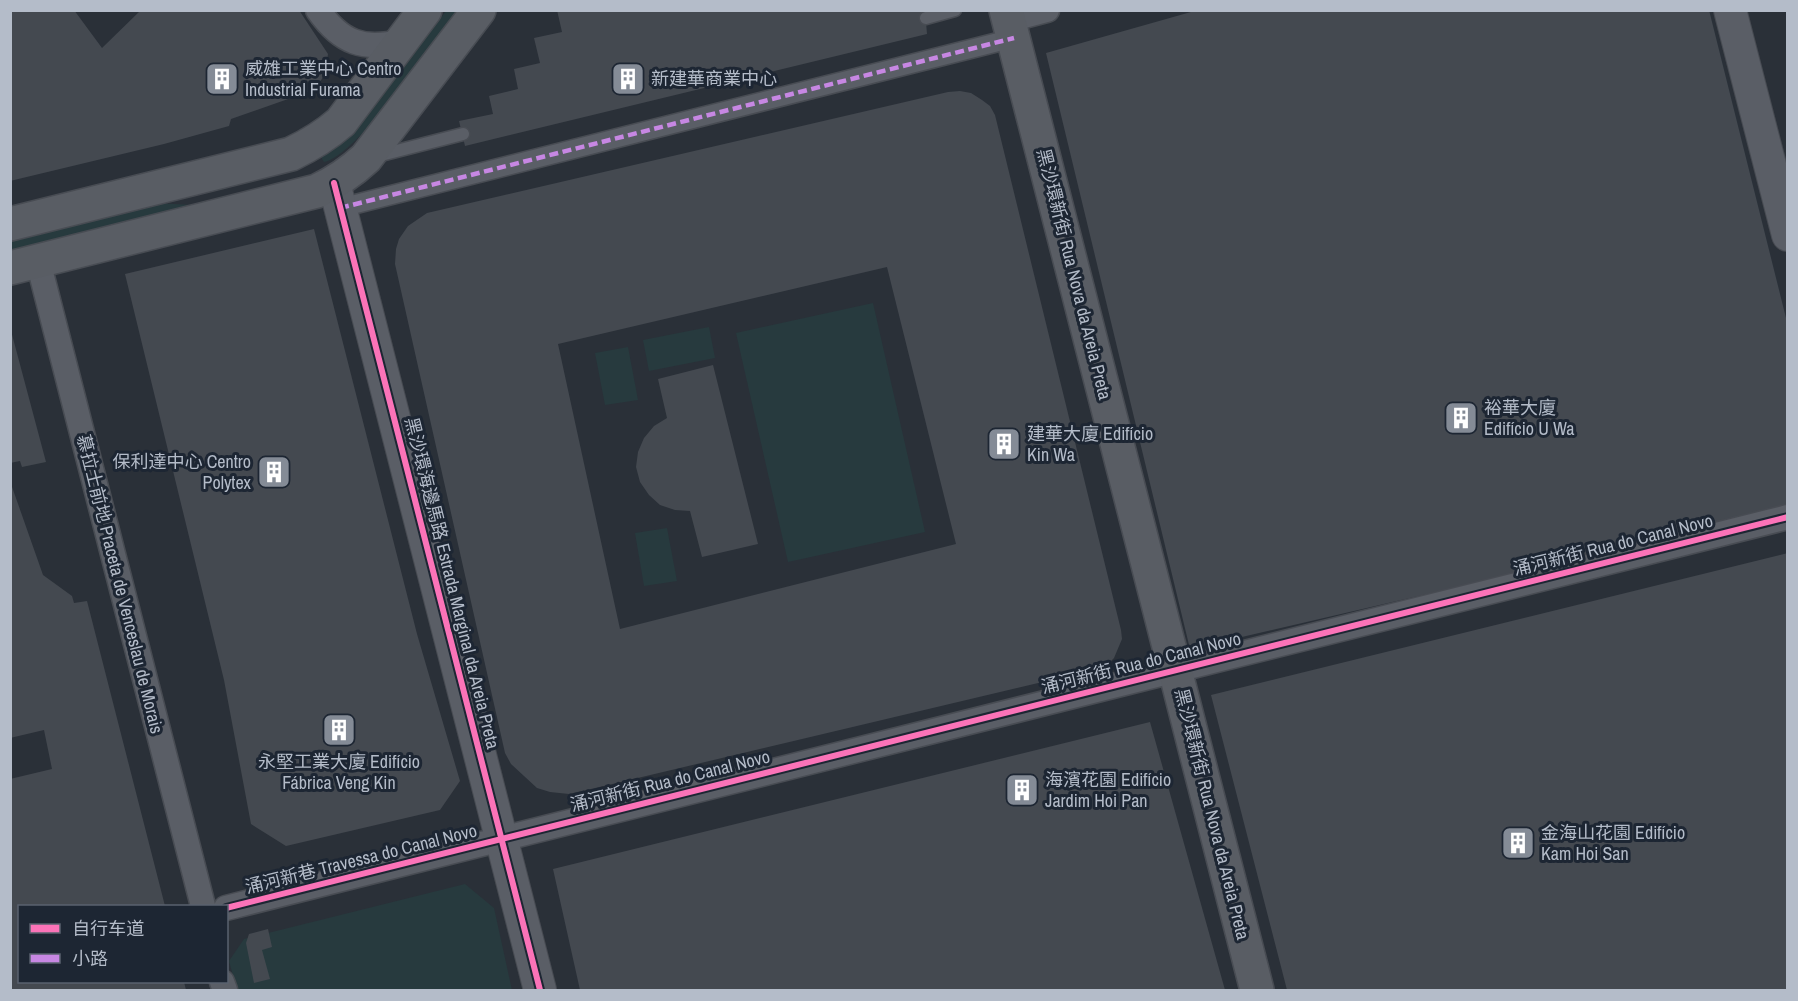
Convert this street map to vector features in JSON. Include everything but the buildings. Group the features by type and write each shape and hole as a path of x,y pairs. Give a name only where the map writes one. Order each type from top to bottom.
{"main road":[{"path":"10,224 291,154 309,145 326,135 341,122 425,10"},
{"path":"337,196 352,172 366,158 479,10"},
{"name":"黑沙環新街 Rua Nova da Areia Preta","path":"1010,23 1257,990"},
{"path":"145,190 208,189 297,169 312,170 326,176 337,196"},
{"path":"24,264 317,191 337,196"}],"street":[{"path":"318,10 340,34 359,44 381,47 402,41"},
{"path":"337,196 1010,23 1047,10"},
{"path":"1730,10 1788,235"},
{"name":"黑沙環海邊馬路 Estrada Marginal da Areia Preta","path":"337,196 540,990"},
{"name":"慕拉士前地 Praceta de Venceslau de Morais","path":"24,264 203,905"},
{"name":"涌河新街 Rua do Canal Novo","path":"502,839 1788,517"},
{"name":"涌河新巷 Travessa do Canal Novo","path":"228,908 502,839"}],"lane":[{"path":"926,18 955,10"},
{"path":"366,158 463,134"}],"green space":[{"path":"446,11 459,11 395,96 356,140 338,155 324,162 322,155 365,118"},
{"path":"289,181 11,258 10,237 154,203 193,205"},
{"path":"873,303 925,532 788,562 736,333"},
{"path":"709,327 715,358 649,371 643,340"},
{"path":"628,347 638,400 605,405 595,353"},
{"path":"667,528 677,581 644,586 635,533"},
{"path":"465,884 494,908 512,990 237,990 229,961 244,939"}],"marked path":[{"path":"340,208 1014,38"}],"cycle path":[{"path":"334,183 540,990"},
{"path":"228,907 1788,517"}],"place":[{"name":"威雄工業中心 Centro Industrial Furama","path":"222,79"},
{"name":"新建華商業中心","path":"628,79"},
{"name":"裕華大廈 Edifício U Wa","path":"1461,418"},
{"name":"建華大廈 Edifício Kin Wa","path":"1004,444"},
{"name":"保利達中心 Centro Polytex","path":"274,472"},
{"name":"永堅工業大廈 Edifício Fábrica Veng Kin","path":"339,730"},
{"name":"海濱花園 Edifício Jardim Hoi Pan","path":"1022,790"},
{"name":"金海山花園 Edifício Kam Hoi San","path":"1518,843"}]}
